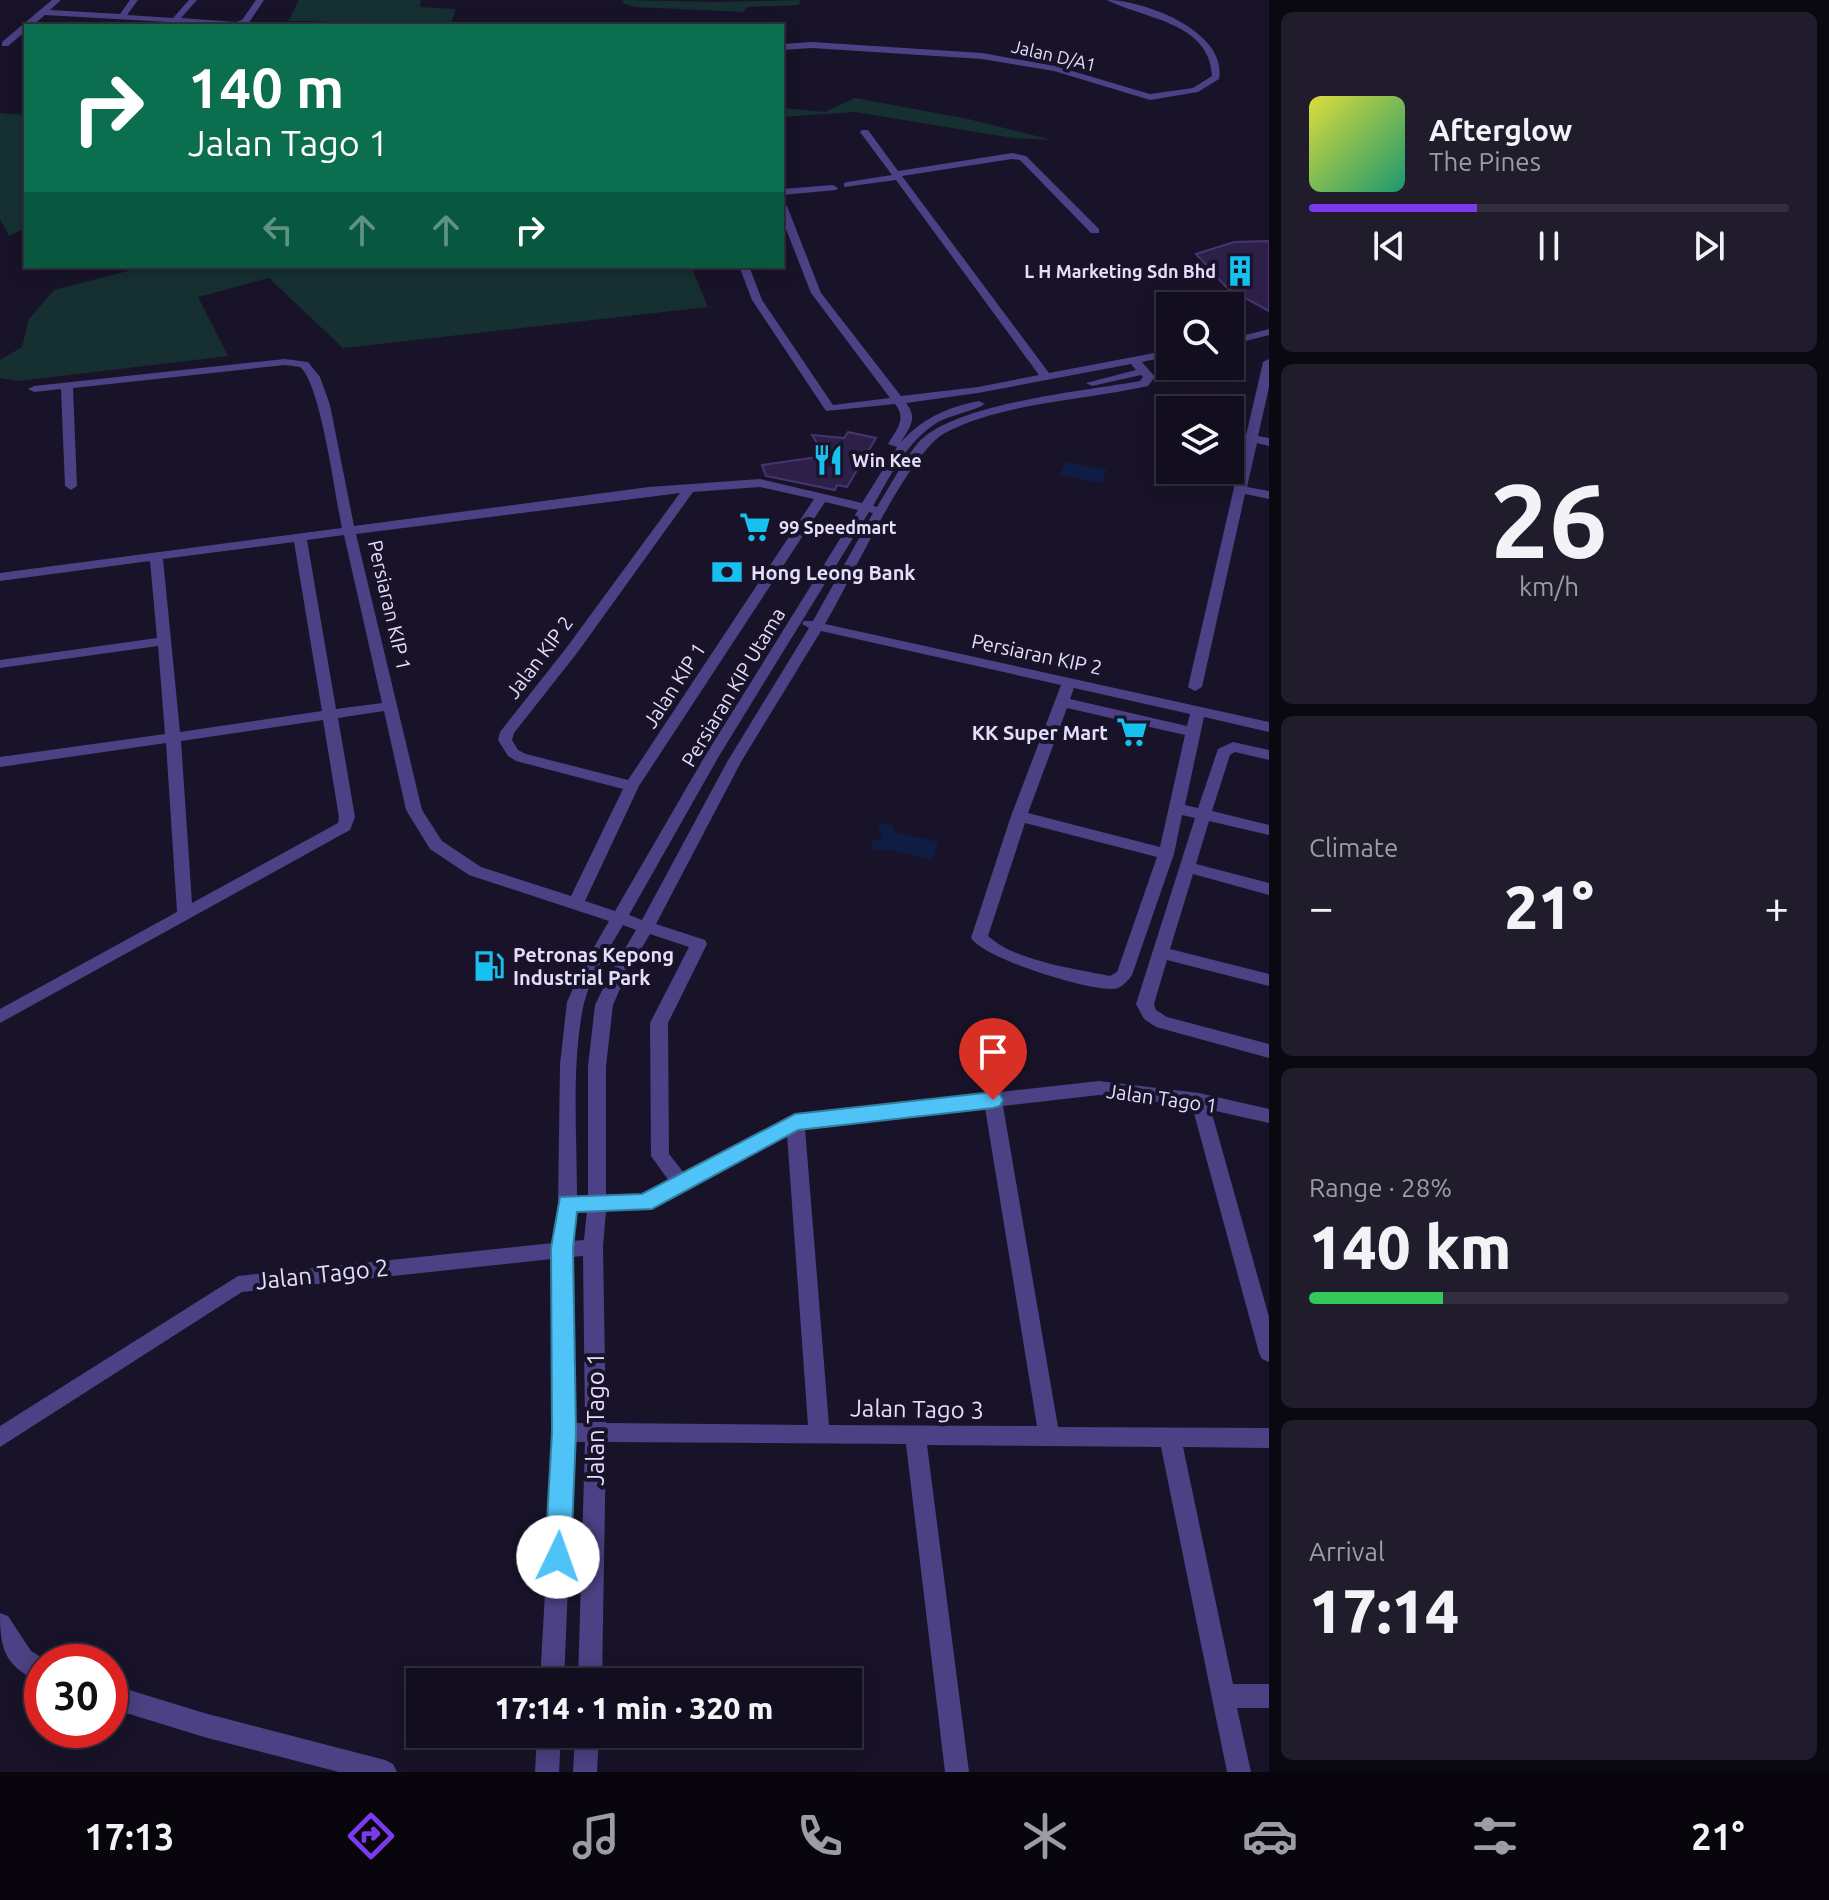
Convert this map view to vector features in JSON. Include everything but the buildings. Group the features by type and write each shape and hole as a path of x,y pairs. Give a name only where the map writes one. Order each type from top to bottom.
{"street":[{"path":"28,24 57,0"},
{"path":"121,18 134,0"},
{"path":"174,21 193,0"},
{"path":"43,12 241,24 260,0"},
{"name":"Jalan D/A1","path":"784,47 812,45 982,56 1055,69 1150,97 1195,90 1216,77 1218,66 1199,40 1171,19 1111,0"},
{"path":"7,45 24,28"},
{"path":"865,132 1046,377"},
{"path":"847,185 1012,156 1023,158 1095,231"},
{"path":"784,192 833,188"},
{"path":"784,211 816,293 907,412 907,422 864,493 874,509"},
{"path":"745,268 757,300 830,409 978,390 1156,356"},
{"path":"1244,338 1269,332"},
{"name":"Persiaran KIP Utama","path":"567,1204 569,1064 576,1002 590,968 712,756 796,621 933,427 981,413 1144,384 1148,380 1145,371 1134,360"},
{"path":"0,577 350,530 338,483 330,429 312,371 306,365 285,362 34,389"},
{"path":"1195,687 1250,438 1265,393 1269,362"},
{"path":"67,386 71,486"},
{"path":"1250,438 1269,442"},
{"name":"Persiaran KIP 1","path":"681,1183 660,1156 659,1023 699,944 475,871 436,845 414,810 350,530 690,487 760,483 874,509"},
{"name":"Jalan KIP 2","path":"632,786 521,758 513,753 505,740 507,732 572,650 690,487"},
{"path":"1239,489 1269,495"},
{"name":"Jalan KIP 1","path":"575,904 632,786 822,497"},
{"name":"Persiaran KIP Utama","path":"597,1204 597,1066 604,1005 734,762 818,626 874,509"},
{"path":"0,1017 345,826 347,817 300,537"},
{"path":"156,556 185,915"},
{"name":"Persiaran KIP 2","path":"796,621 1269,727"},
{"path":"0,664 164,641"},
{"path":"1069,682 1019,816 979,938 995,952 1088,978 1113,983 1124,975 1166,854 1198,711"},
{"path":"1062,702 1193,732"},
{"path":"0,762 390,706"},
{"path":"1269,755 1233,747 1225,750 1145,1004 1150,1014 1162,1022 1269,1051"},
{"path":"1178,800 1207,807 1269,830"},
{"path":"1019,816 1166,854"},
{"path":"1186,867 1269,889"},
{"path":"1162,953 1269,980"},
{"name":"Jalan Tago 1","path":"553,1668 564,1432 562,1248 567,1204 645,1203 795,1122 1099,1088 1199,1100 1269,1116"},
{"path":"993,1100 1049,1436"},
{"path":"1199,1100 1269,1353"},
{"path":"795,1122 819,1434"},
{"name":"Jalan Tago 1","path":"590,1668 596,1432 593,1247 597,1204"},
{"name":"Jalan Tago 2","path":"0,1437 238,1284 593,1247"},
{"name":"Jalan Tago 3","path":"564,1432 1269,1438"},
{"path":"915,1435 957,1772"},
{"path":"1170,1437 1239,1772"},
{"path":"0,1624 24,1660"},
{"path":"1223,1696 1269,1696"},
{"path":"128,1702 204,1725 385,1772"},
{"path":"547,1772 548,1748"},
{"path":"585,1772 586,1748"}],"green space":[{"path":"299,0 421,0 420,7 456,9 451,23 288,21"},
{"path":"624,0 800,0 799,5 747,7 744,12 635,7 622,3"},
{"path":"855,98 968,119 1052,140 1013,138 855,112 784,117 784,108 825,112"},
{"path":"0,113 24,115 24,229 9,236 0,219"},
{"path":"139,268 692,268 708,307 343,348 269,278 198,297 228,356 19,381 0,378 0,360 22,347 29,319 54,290"}],"water":[{"path":"1066,462 1107,470 1101,483 1060,475"},
{"path":"885,823 892,825 895,832 938,842 932,860 887,849 872,849 872,841 881,840 883,836 877,828"}],"place":[{"name":"L H Marketing Sdn Bhd","path":"1240,271"},
{"name":"Win Kee","path":"828,460"},
{"name":"99 Speedmart","path":"755,527"},
{"name":"Hong Leong Bank","path":"727,572"},
{"name":"KK Super Mart","path":"1132,732"},
{"name":"Petronas Kepong Industrial Park","path":"489,966"}],"route":[{"path":"558,1557 564,1432 562,1248 567,1204 645,1203 795,1122 993,1100"}]}
